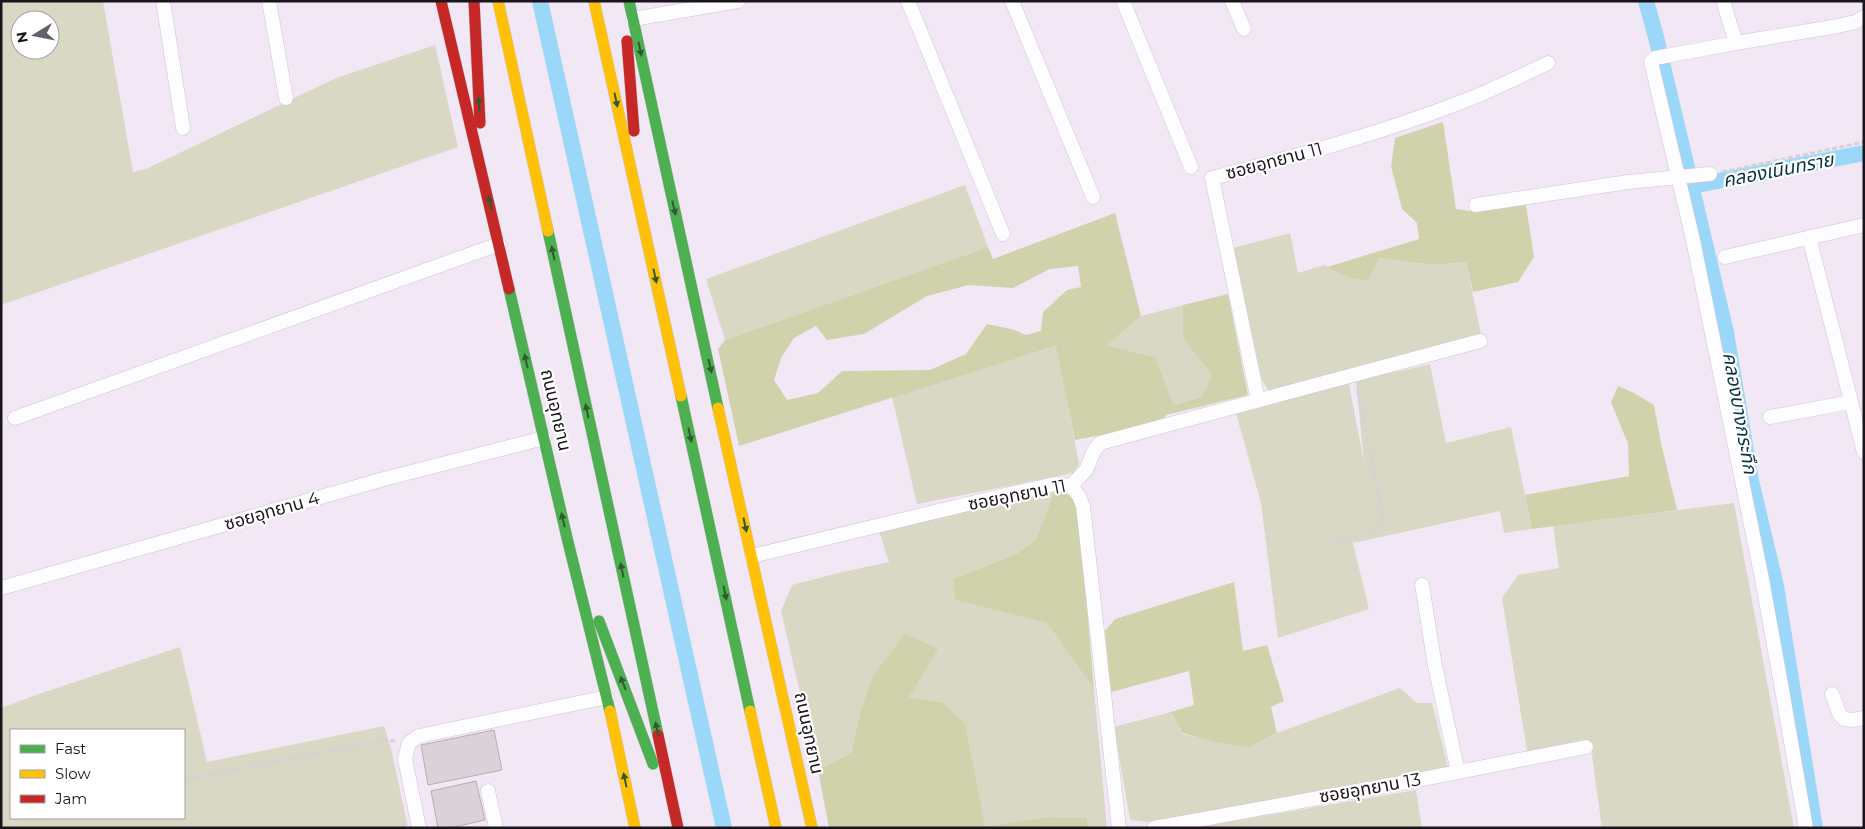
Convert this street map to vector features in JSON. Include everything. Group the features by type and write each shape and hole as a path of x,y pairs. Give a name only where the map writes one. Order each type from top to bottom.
{"main road":[{"name":"ถนนอุทยาน","path":"441,1 568,542 607,697 635,828"},
{"path":"474,1 482,170"},
{"name":"ถนนอุทยาน","path":"498,1 678,828"},
{"path":"594,1 776,828"},
{"path":"625,1 631,98 644,228"},
{"name":"ถนนอุทยาน","path":"629,1 812,828"},
{"path":"568,542 645,740 674,828"}],"street":[{"path":"163,1 183,128"},
{"path":"269,1 286,98"},
{"path":"634,19 738,1"},
{"path":"908,1 1003,234"},
{"path":"1012,1 1093,197"},
{"path":"1124,1 1191,167"},
{"path":"1232,1 1244,29"},
{"path":"1723,1 1736,43"},
{"path":"1806,828 1762,579 1681,178 1651,62 1660,57 1846,24 1864,17"},
{"name":"ซอยอุทยาน 11","path":"1258,400 1212,178 1310,153 1419,118 1467,100 1548,63"},
{"path":"1476,205 1628,182 1710,174"},
{"path":"1725,257 1809,236 1864,225"},
{"path":"1809,236 1864,452"},
{"path":"15,418 499,244"},
{"name":"ซอยอุทยาน 11","path":"752,556 1055,484 1071,486 1086,470 1094,451 1100,443 1480,341"},
{"path":"1770,417 1851,402"},
{"name":"ซอยอุทยาน 4","path":"1,588 337,492 544,438"},
{"path":"1071,486 1083,506 1118,828"},
{"path":"1422,585 1435,666 1458,772"},
{"path":"1832,694 1844,719 1864,718"},
{"path":"419,828 405,759 409,743 419,736 607,697"},
{"name":"ซอยอุทยาน 13","path":"1154,828 1586,747"},
{"path":"488,791 496,828"}],"path":[{"path":"1710,174 1864,142"},
{"path":"1318,541 1326,544 1371,533 1384,523 1354,374"},
{"path":"185,780 386,740 409,743"}],"green space":[{"path":"1,1 103,1 133,172 146,169 336,78 435,45 458,147 1,305"},
{"path":"1443,122 1456,209 1476,212 1526,205 1534,257 1518,282 1473,292 1466,262 1433,265 1379,258 1368,281 1348,277 1327,267 1419,239 1417,223 1402,209 1391,166 1395,138"},
{"path":"965,185 988,247 725,340 706,279"},
{"path":"1115,213 1141,316 1107,345 1155,357 1174,405 1202,397 1212,375 1183,338 1183,305 1228,294 1248,395 1166,415 1160,424 1075,440 1056,346 739,446 718,349 725,340 988,247 993,259","holes":["1078,266 1081,287 1067,290 1043,312 1041,331 1026,335 1011,329 987,324 966,354 930,370 842,371 818,393 787,400 774,380 781,358 794,338 816,326 827,340 864,334 927,296 969,285 1013,288 1050,269"]},
{"path":"1290,233 1298,273 1324,265 1348,277 1379,258 1433,265 1466,262 1481,334 1269,391 1262,380 1233,248"},
{"path":"1183,305 1183,338 1212,375 1202,397 1174,405 1155,357 1107,345 1141,316"},
{"path":"1057,346 1079,464 1073,473 917,504 892,397"},
{"path":"1430,364 1446,443 1511,427 1532,529 1504,533 1500,511 1353,543 1369,609 1278,638 1261,503 1236,413 1349,384 1364,462 1356,381"},
{"path":"1618,386 1654,405 1677,510 1532,529 1525,495 1629,476 1628,444 1611,402"},
{"path":"1063,491 1073,499 1079,518 1094,689 1047,623 956,600 953,579 1016,554 1036,540 1054,492"},
{"path":"1054,492 1036,540 1016,554 953,579 957,600 1047,623 1094,689 1107,828 1088,828 1087,818 1049,817 985,826 964,724 942,702 909,697 860,713 851,753 818,770 781,611 792,585 889,562 879,531"},
{"path":"1734,503 1794,828 1602,828 1591,748 1528,757 1502,598 1518,575 1559,568 1553,526"},
{"path":"1234,582 1243,651 1267,645 1284,701 1271,707 1277,733 1250,747 1219,743 1182,733 1171,712 1194,705 1189,671 1111,692 1105,631 1115,619"},
{"path":"905,634 938,649 909,697 942,702 965,724 985,826 1049,817 1087,818 1088,828 829,828 818,770 851,753 860,713 873,676"},
{"path":"180,647 207,762 384,726 391,748 408,828 1,828 1,708"},
{"path":"1400,688 1417,703 1432,703 1448,767 1148,822 1130,820 1114,727 1171,712 1182,734 1250,747 1277,733"},
{"path":"1416,790 1422,828 1195,828"}],"building":[{"path":"494,730 502,770 428,785 421,745"},
{"path":"476,781 485,820 450,828 438,828 431,791"}],"waterway":[{"path":"540,1 724,828"},
{"name":"คลองบางกระทึก","path":"1646,1 1726,332 1751,481 1776,586 1815,828"},
{"name":"คลองเนินทราย","path":"1692,186 1864,153"}],"traffic: fast":[{"path":"629,1 718,408"},
{"path":"548,231 658,735"},
{"path":"509,289 568,542 610,711"},
{"path":"681,396 750,711"},
{"path":"599,621 653,764"}],"traffic: slow":[{"path":"498,1 548,231"},
{"path":"594,1 681,396"},
{"path":"718,408 812,828"},
{"path":"610,711 635,828"},
{"path":"750,711 776,828"}],"traffic: jam":[{"path":"441,1 509,289"},
{"path":"474,1 480,123"},
{"path":"627,41 634,131"},
{"path":"658,735 678,828"}]}
